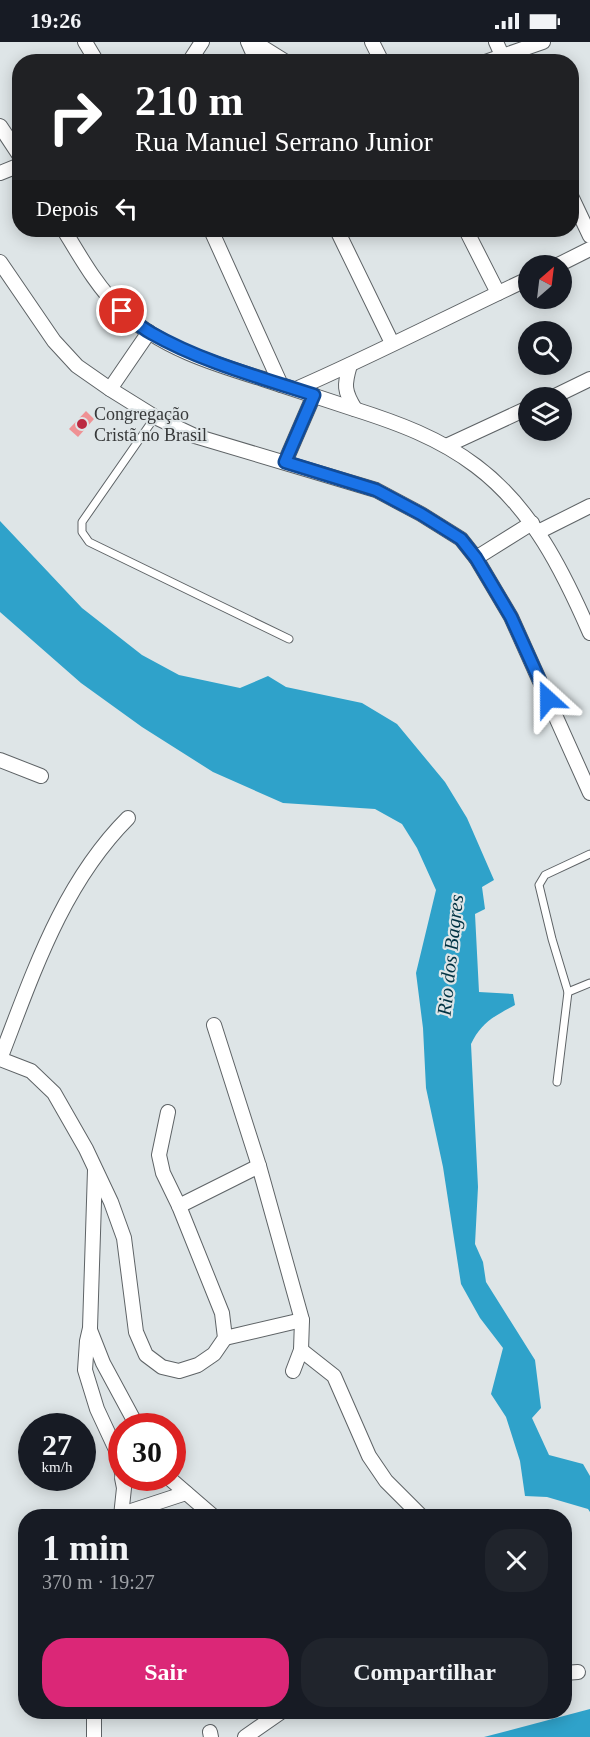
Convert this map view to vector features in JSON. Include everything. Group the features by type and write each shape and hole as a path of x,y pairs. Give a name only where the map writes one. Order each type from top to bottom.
{"street":[{"path":"254,42 273,54"},
{"path":"513,54 543,42"},
{"path":"0,126 12,144"},
{"path":"579,213 590,236"},
{"path":"68,237 93,277 122,311 149,332 226,368 296,389 414,430 446,446 478,467 535,527 563,572 589,630"},
{"path":"214,237 281,385"},
{"path":"340,237 392,343"},
{"path":"470,237 498,293"},
{"path":"572,258 590,249"},
{"path":"0,262 54,341 77,366 154,417 195,436 376,490 461,539 476,558 511,617 590,793"},
{"path":"296,389 518,284"},
{"path":"110,389 149,332"},
{"path":"350,365 345,381 347,395 355,409"},
{"path":"572,388 590,380"},
{"path":"285,462 314,395"},
{"path":"446,446 518,413"},
{"path":"476,558 535,527 590,506"},
{"path":"0,760 41,776"},
{"path":"128,818 106,840 54,924 0,1059 31,1071 54,1093 95,1167 124,1238 136,1332 146,1355 162,1367 179,1371 198,1365 214,1354 225,1338 222,1313 179,1206 163,1173 159,1155 168,1112"},
{"path":"214,1025 259,1166 302,1320 301,1350 293,1371"},
{"path":"179,1206 259,1166"},
{"path":"95,1167 90,1328 85,1370 108,1432"},
{"path":"225,1338 302,1320"},
{"path":"90,1328 103,1363 130,1413"},
{"path":"301,1350 334,1377 369,1456 386,1481 414,1509"},
{"path":"122,1509 124,1491"},
{"path":"184,1491 205,1509"},
{"path":"139,1509 186,1493"},
{"path":"94,1719 94,1737"},
{"path":"245,1737 271,1719"}],"lane":[{"path":"154,417 82,522 82,532 89,542 289,639"},
{"path":"557,1082 568,992 538,885 545,874 590,854"},
{"path":"568,992 590,983"}],"water":[{"name":"Rio dos Bagres","path":"0,521 82,608 142,655 179,675 240,688 268,676 286,687 362,703 397,724 445,782 467,818 494,880 482,887 485,909 475,914 479,992 513,994 515,1005 489,1021 471,1044 478,1187 475,1244 483,1262 486,1282 535,1360 541,1408 532,1418 549,1455 583,1464 590,1476 590,1512 588,1509 547,1497 525,1496 520,1461 506,1417 491,1394 503,1348 480,1318 461,1284 443,1167 426,1088 423,1028 416,973 436,890 417,848 402,824 375,809 283,803 213,772 142,727 81,683 0,612"},
{"path":"590,1709 590,1737 484,1737 552,1719 572,1719 572,1714"}],"building":[{"name":"Congregação Cristã no Brasil","path":"86,411 94,419 78,437 69,429"}],"place":[{"name":"Congregação Cristã no Brasil","path":"82,424"}],"route":[{"path":"122,311 149,332 186,351 226,368 314,395 285,462 376,490 461,539 476,558 511,617 548,699"}]}
